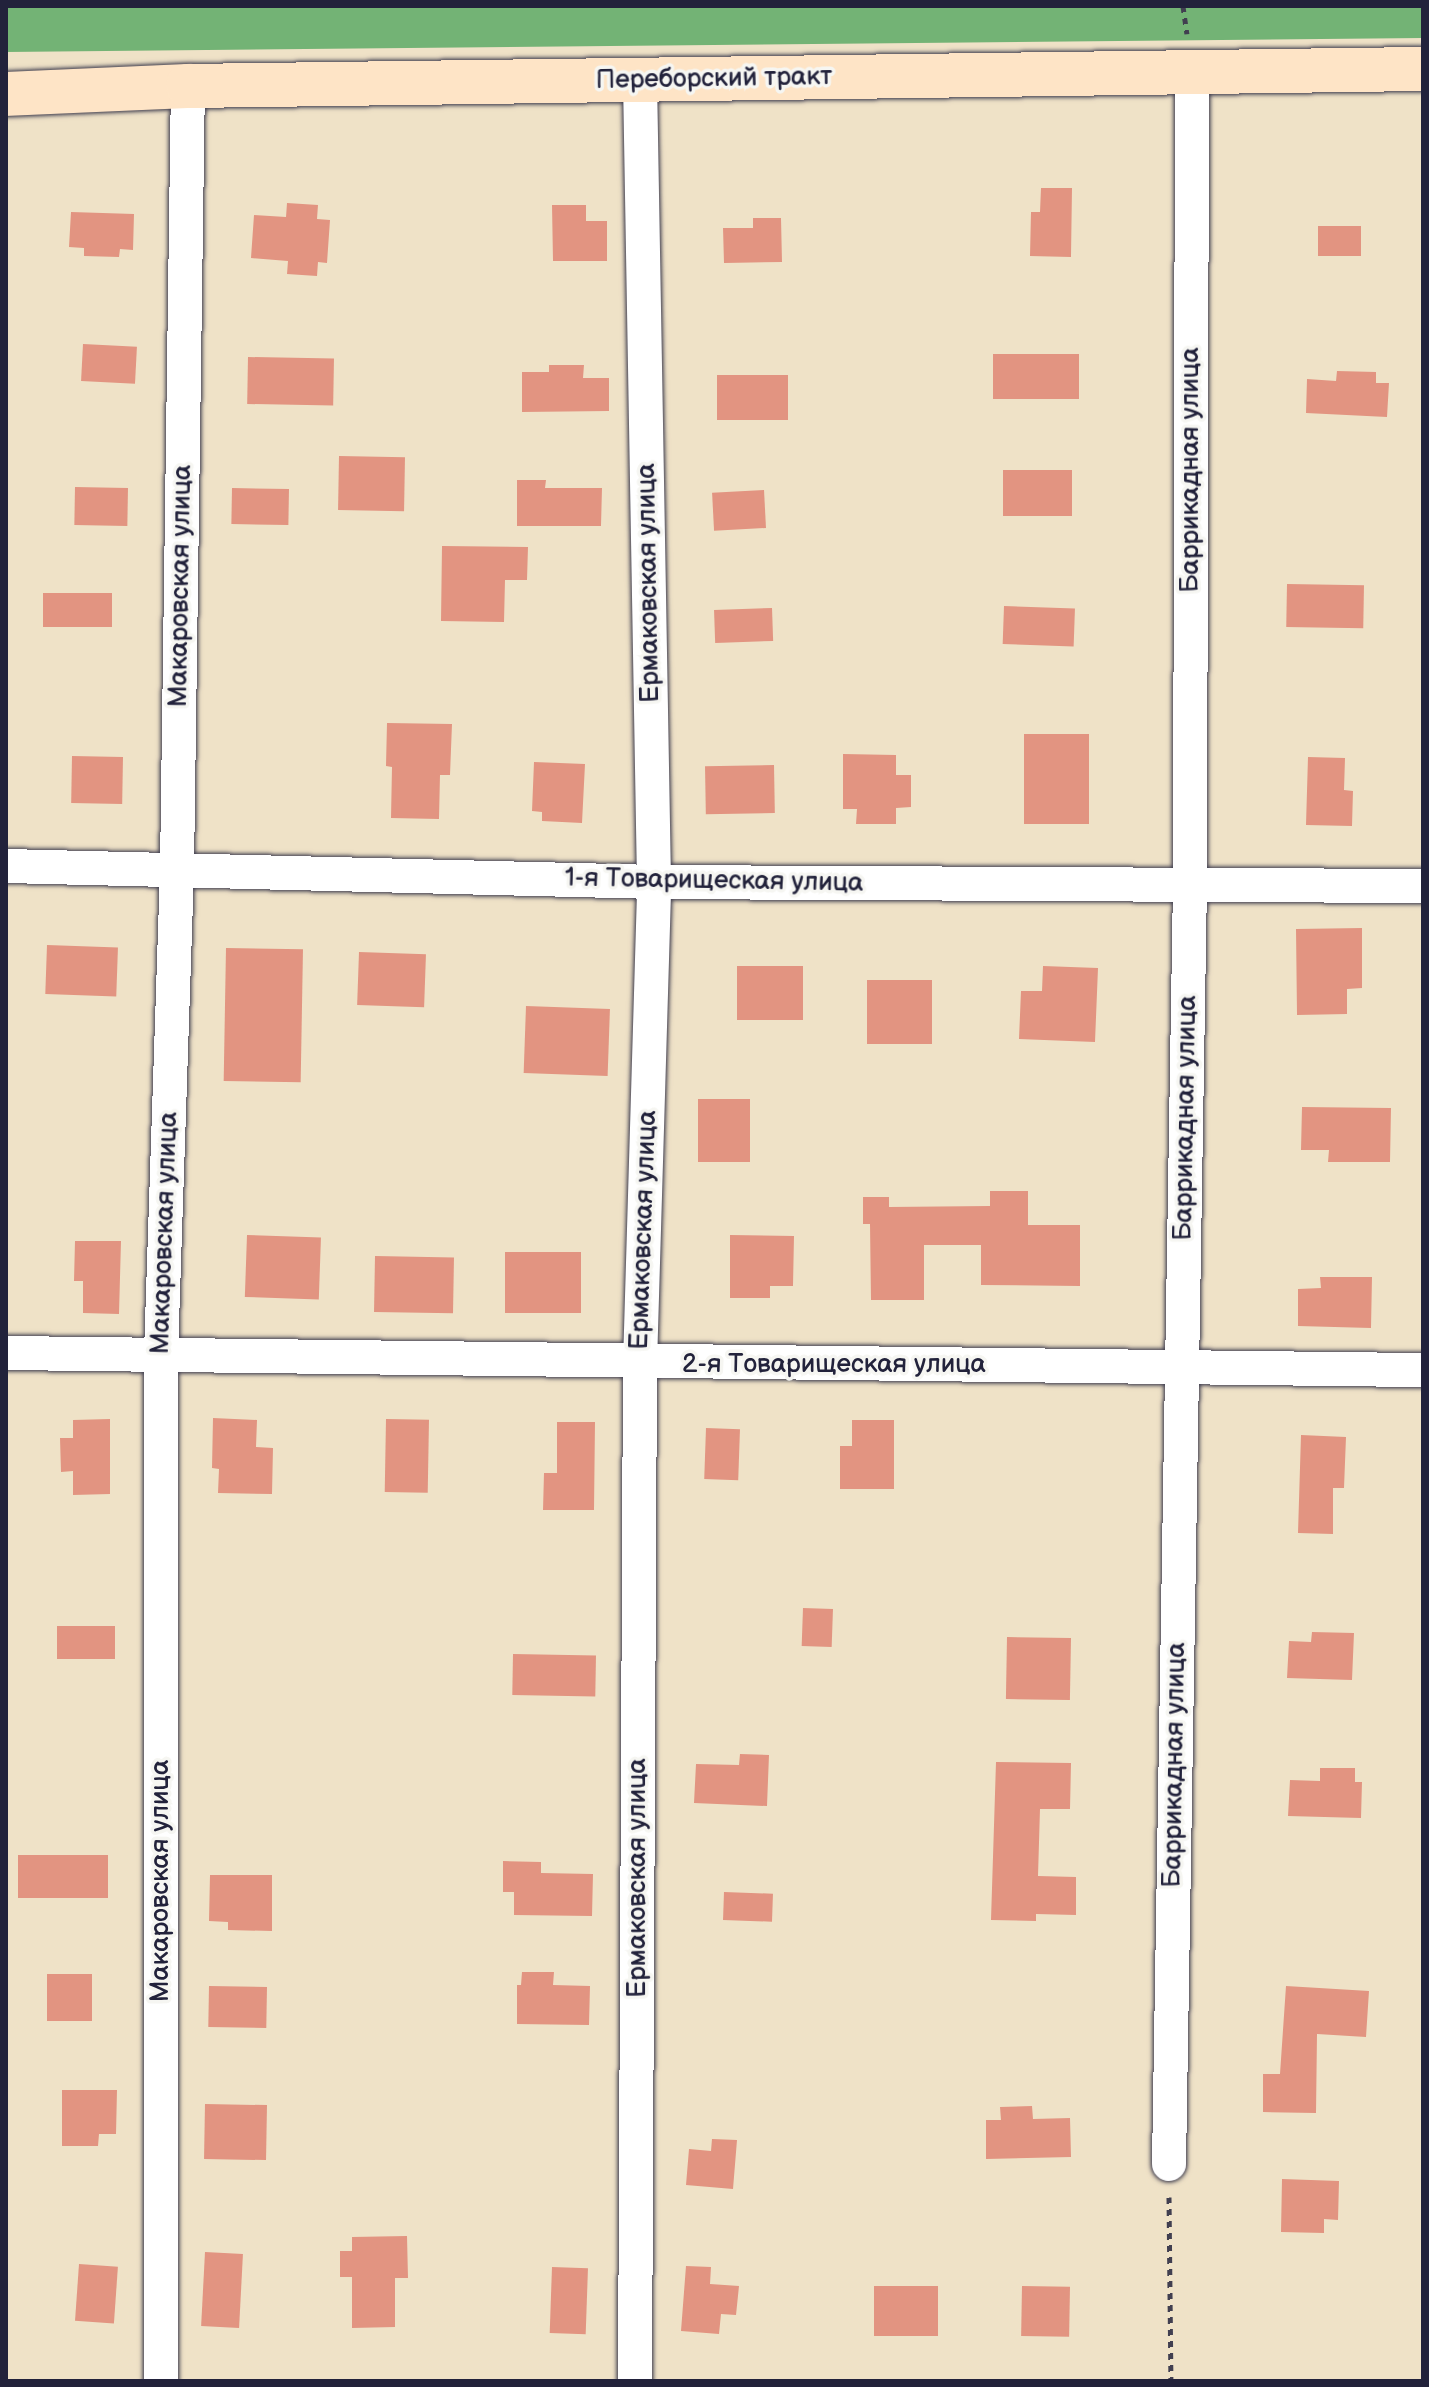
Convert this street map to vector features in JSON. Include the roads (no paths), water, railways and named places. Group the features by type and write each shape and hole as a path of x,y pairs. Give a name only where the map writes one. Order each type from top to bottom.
{"main road":[{"name":"Переборский тракт","path":"6,94 188,86 1423,69"}],"street":[{"name":"Баррикадная улица","path":"1169,2164 1190,884 1192,71"},
{"name":"Ермаковская улица","path":"635,2381 640,1364 654,882 640,80"},
{"name":"Макаровская улица","path":"161,2381 161,1353 177,869 188,86"},
{"name":"1-я Товарищеская улица","path":"6,866 654,882 1423,886"},
{"name":"2-я Товарищеская улица","path":"6,1353 161,1353 640,1364 1423,1370"}]}
